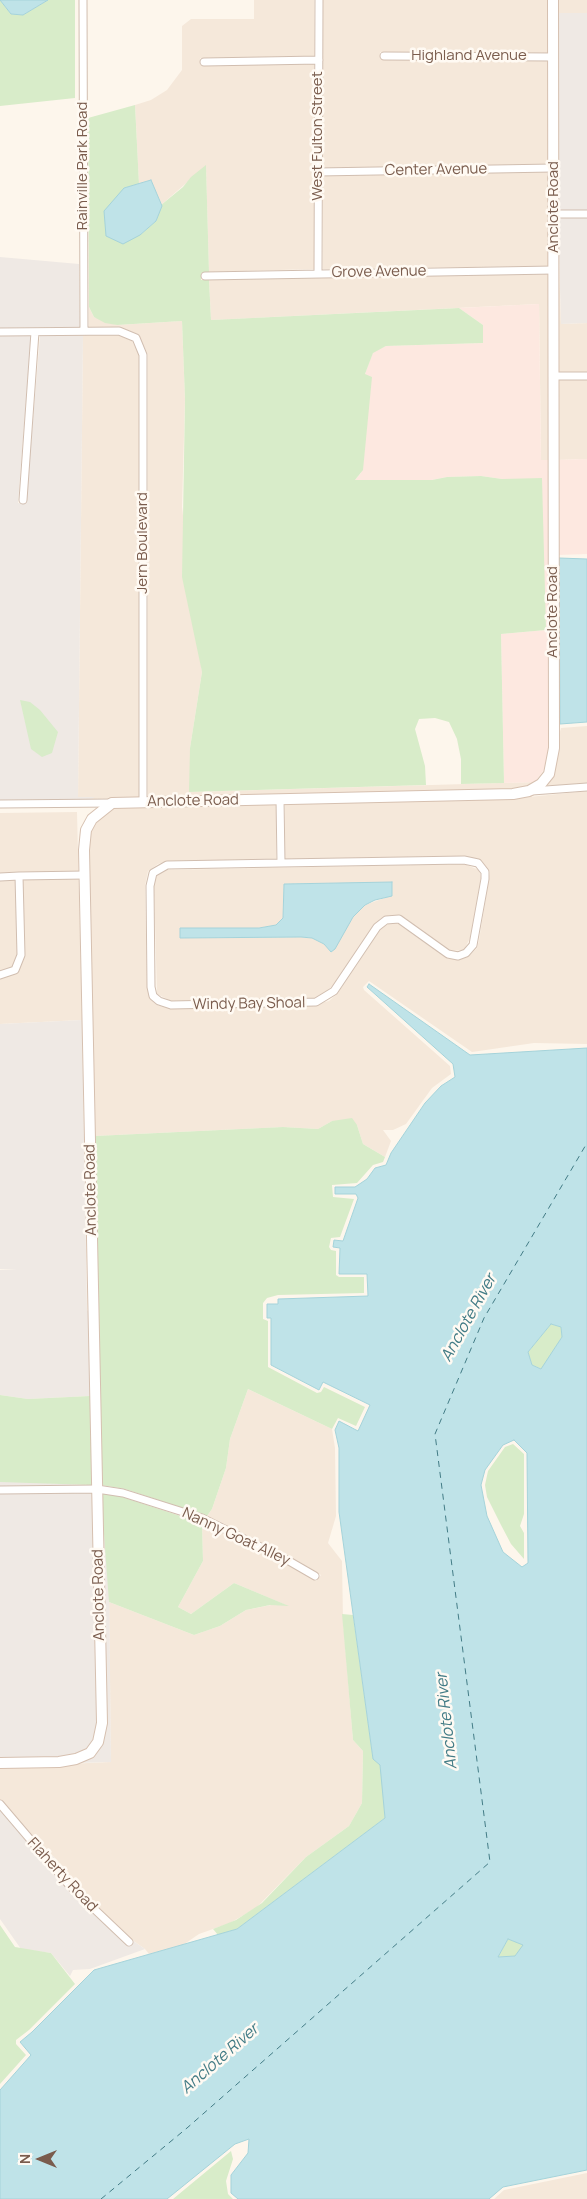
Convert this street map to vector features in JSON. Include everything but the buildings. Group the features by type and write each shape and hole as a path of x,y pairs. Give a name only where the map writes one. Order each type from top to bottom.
{"street":[{"name":"Rainville Park Road","path":"83,0 84,331"},
{"name":"West Fulton Street","path":"318,273 319,0"},
{"name":"Anclote Road","path":"0,1763 60,1762 76,1759 90,1753 98,1742 102,1723 84,875 86,830 92,819 112,803 513,794 529,791 541,784 549,774 554,748 553,0"},
{"name":"Highland Avenue","path":"384,56 553,56"},
{"path":"204,62 318,60"},
{"name":"Center Avenue","path":"318,172 554,168"},
{"path":"554,214 587,214"},
{"name":"Grove Avenue","path":"205,276 554,270"},
{"name":"Jern Boulevard","path":"0,332 119,331 136,338 143,355 143,802"},
{"path":"22,500 35,332"},
{"path":"553,376 587,376"},
{"path":"529,791 587,787"},
{"path":"280,799 281,863"},
{"path":"0,804 112,803"},
{"name":"Windy Bay Shoal","path":"472,861 483,867 485,872 473,945 466,953 458,956 448,954 399,919 386,920 377,927 334,991 316,1002 170,1005 153,996 150,886 153,873 167,865 281,863 472,861"},
{"path":"0,876 84,875"},
{"path":"0,975 15,970 21,954 19,876"},
{"name":"Nanny Goat Alley","path":"0,1490 97,1489 123,1493 202,1518 315,1576"},
{"name":"Flaherty Road","path":"0,1804 69,1885 129,1942"}],"shaded area":[{"path":"254,0 314,0 314,56 200,58 200,65 314,64 314,269 209,272 206,166 161,205 151,180 139,184 135,105 151,100 167,90 182,70 182,26 191,19 254,19"},
{"path":"323,0 549,0 549,53 380,52 380,59 549,61 549,164 323,168"},
{"path":"558,0 587,0 587,13 558,13"},
{"path":"558,13 587,13 587,210 558,210"},
{"path":"549,172 549,266 323,269 323,176"},
{"path":"558,218 587,218 587,323 561,324"},
{"path":"558,232 561,324 587,323 587,372 557,372"},
{"path":"0,257 79,264 80,327 0,328"},
{"path":"549,274 548,460 541,460 539,304 211,320 209,280"},
{"path":"539,304 541,460 548,460 549,748 546,767 535,782 504,783 501,634 546,630 543,556 502,479 481,476 447,477 432,480 354,481 361,473 365,374 373,352 386,346 483,343 483,325 459,308"},
{"path":"89,307 94,317 117,325 182,321 185,399 182,507 202,672 190,748 190,792 535,782 528,787 513,790 148,798 148,355 138,334 119,327 89,327"},
{"path":"83,335 118,335 132,341 139,355 139,798 91,799 78,797"},
{"path":"83,335 78,797 95,797 91,799 0,800 0,336 31,336 18,503 26,504 40,336"},
{"path":"557,380 587,380 587,459 557,460"},
{"path":"587,459 587,554 558,555 557,460"},
{"path":"587,726 587,783 545,786 561,728"},
{"path":"587,791 587,1044 534,1043 472,1052 369,981 363,987 364,990 450,1066 451,1074 432,1088 406,1124 393,1130 383,1130 391,1141 385,1157 363,1144 357,1125 332,1121 318,1129 283,1127 95,1136 89,850 91,831 96,821 113,807 276,803 276,859 167,861 158,864 148,871 145,886 147,988 150,999 157,1005 171,1009 308,1006 329,1001 338,993 380,930 388,924 397,923 447,958 459,959 470,955 477,948 479,940 490,872 481,860 464,856 285,859 285,803 529,797"},
{"path":"77,812 82,1020 0,1024 0,813"},
{"path":"464,864 479,870 481,878 470,938 464,950 450,951 402,916 393,915 383,917 374,924 334,984 324,994 315,998 171,1001 157,994 154,886 156,875 163,870","holes":["392,883 390,896 365,905 353,917 331,952 324,944 312,938 180,938 180,928 258,928 276,925 283,918 284,884"]},
{"path":"82,1020 90,1396 28,1399 0,1395 0,1270 17,1269 0,1269 0,1024"},
{"path":"248,1389 332,1429 335,1448 336,1516 328,1543 342,1561 343,1620 353,1740 363,1751 362,1803 349,1826 306,1857 256,1908 230,1923 199,1934 183,1945 149,1954 145,1949 109,1924 58,1861 0,1804 0,1767 111,1762 109,1602 194,1635 220,1626 246,1610 271,1605 286,1605 234,1583 191,1614 178,1607 203,1561 202,1523 287,1564 316,1581 321,1575 291,1557 207,1516 212,1509 226,1468 230,1439"},
{"path":"0,1482 92,1485 0,1486"},
{"path":"92,1493 97,1722 93,1741 87,1750 59,1758 0,1759 0,1494"},
{"path":"102,1515 109,1573 111,1762 75,1763 102,1743"},
{"path":"0,1805 58,1861 109,1924 145,1949 90,1969 73,1970 70,1976 51,1953 21,1949 0,1919"},
{"path":"587,2173 587,2199 494,2199 504,2190"}],"green space":[{"path":"0,0 11,14 23,15 48,0 75,0 75,98 0,106"},
{"path":"135,105 139,184 124,188 140,235 156,221 161,205 206,165 209,272 201,273 201,280 209,280 211,320 459,308 483,325 483,343 386,346 373,353 365,374 372,377 363,470 355,480 432,480 447,477 481,476 502,479 542,478 546,630 501,634 504,783 461,784 461,759 457,739 449,722 435,718 419,719 415,729 425,766 426,785 189,792 190,748 202,672 182,577 185,399 182,321 117,325 105,323 94,317 89,307 88,118"},
{"path":"20,700 30,702 40,710 58,732 52,753 42,757 31,749"},
{"path":"352,1118 357,1125 363,1144 385,1157 383,1162 373,1165 357,1183 332,1185 333,1197 354,1199 340,1237 331,1238 329,1247 331,1250 336,1251 336,1275 339,1277 364,1277 364,1293 278,1295 267,1298 263,1303 263,1319 268,1321 268,1367 317,1393 321,1392 324,1387 365,1407 356,1426 338,1418 332,1429 248,1389 230,1439 226,1468 212,1509 207,1516 125,1489 101,1485 95,1136 283,1127 318,1129 332,1121"},
{"path":"551,1324 561,1327 562,1337 542,1369 532,1365 528,1352"},
{"path":"0,1395 28,1399 90,1396 92,1485 0,1482"},
{"path":"513,1444 524,1454 524,1514 520,1526 524,1533 524,1559 511,1544 487,1497 485,1485 488,1471 505,1447"},
{"path":"101,1493 122,1497 202,1523 203,1561 178,1607 191,1614 234,1583 289,1606 270,1605 246,1610 220,1626 194,1635 109,1602"},
{"path":"342,1614 353,1615 373,1758 380,1765 383,1782 385,1818 237,1929 218,1935 213,1929 236,1920 262,1903 306,1857 349,1826 362,1803 363,1751 353,1740"},
{"path":"0,1925 15,1947 51,1953 75,1984 29,2030 16,2040 16,2044 26,2055 0,2084"},
{"path":"508,1939 524,1945 515,1956 498,1957"},
{"path":"231,2151 233,2159 226,2181 228,2194 233,2199 173,2199"}],"water":[{"path":"0,0 48,0 23,15 11,14"},
{"path":"151,180 162,206 156,221 140,235 123,244 106,236 104,211 124,188"},
{"path":"559,558 587,559 587,722 560,724"},
{"path":"392,882 392,896 375,900 365,905 353,917 335,949 331,952 324,944 312,938 180,938 180,928 259,928 276,925 283,918 284,884"},
{"name":"Anclote River","path":"369,984 470,1055 587,1048 587,2170 503,2187 489,2199 238,2199 231,2193 231,2175 248,2153 249,2139 235,2144 167,2199 0,2199 0,2090 31,2055 20,2042 94,1970 237,1929 385,1818 380,1765 373,1759 339,1512 339,1448 335,1430 339,1421 358,1431 370,1405 323,1382 319,1390 271,1365 271,1318 267,1318 267,1304 278,1304 278,1299 368,1296 367,1274 339,1274 340,1248 333,1247 334,1240 343,1241 358,1198 356,1194 335,1194 335,1187 355,1187 367,1179 375,1168 386,1165 391,1153 425,1103 441,1086 455,1077 453,1064 367,987","holes":["551,1324 561,1327 562,1337 541,1369 532,1365 528,1352","514,1440 527,1453 528,1563 522,1567 503,1552 487,1516 481,1485 485,1470 503,1445","508,1939 523,1945 515,1956 498,1957"]}],"ferry route":[{"path":"101,2199 187,2128 490,1862 435,1434 484,1318 587,1143"}]}
